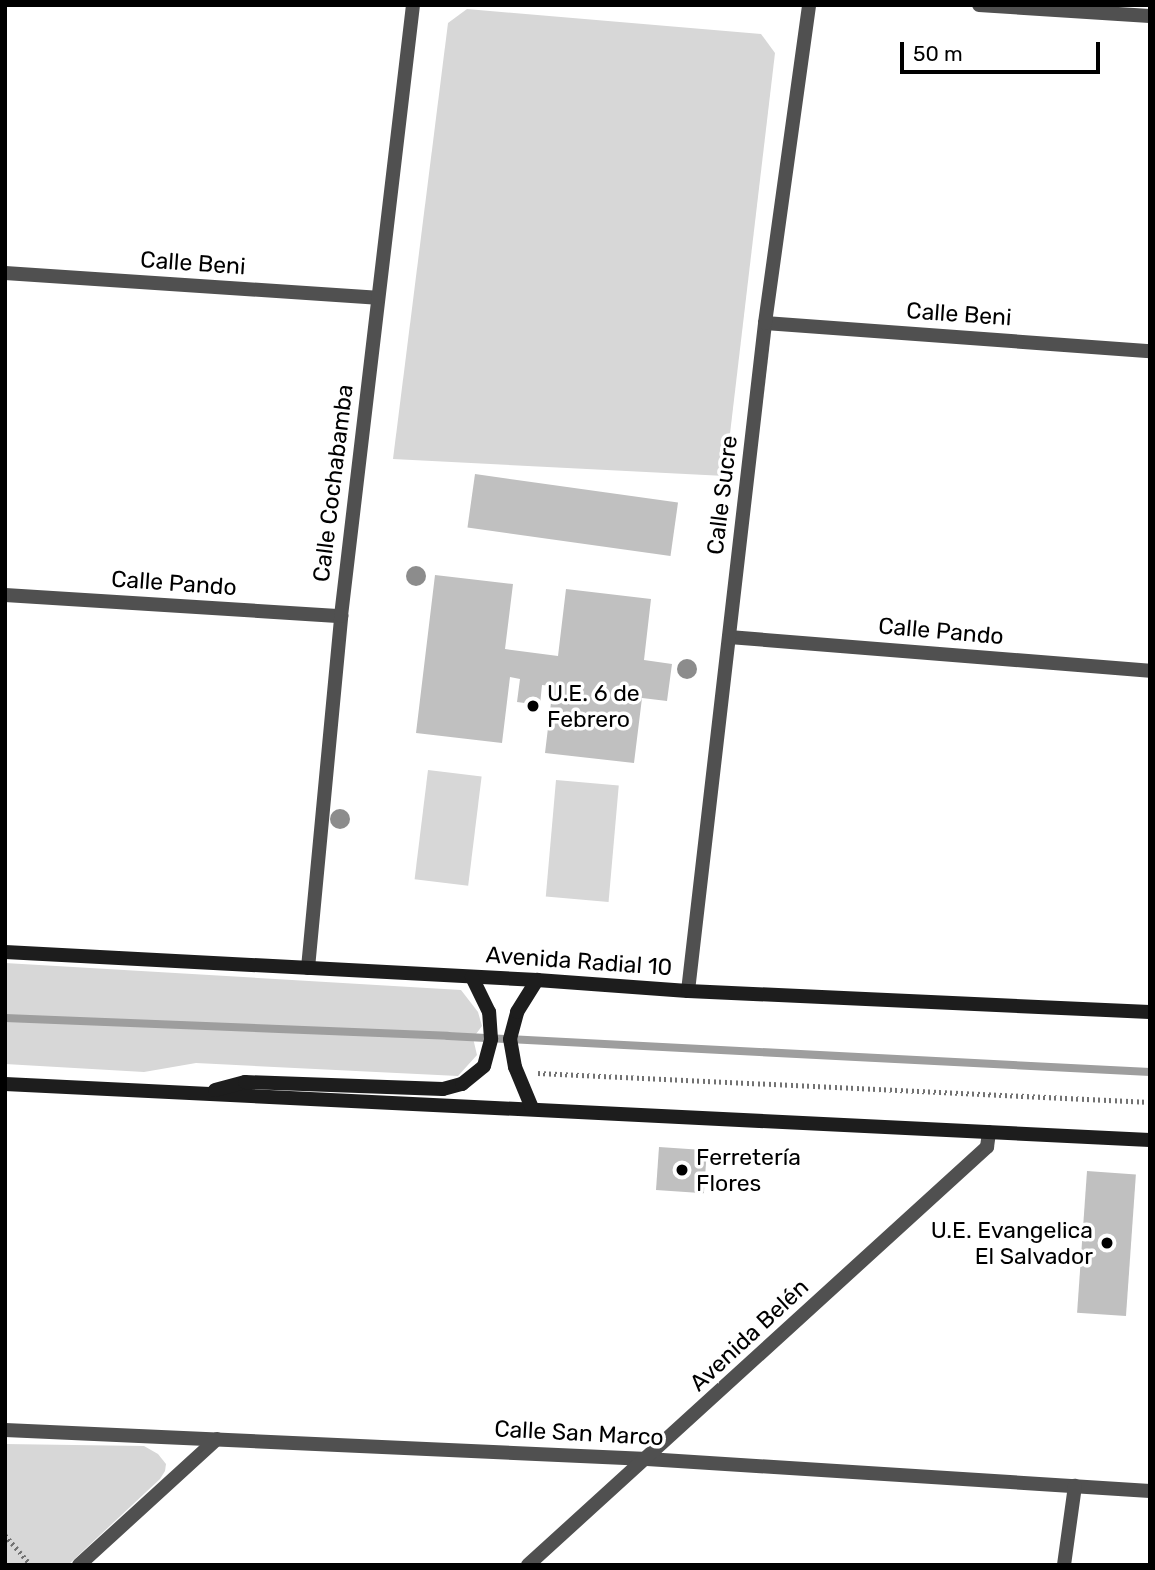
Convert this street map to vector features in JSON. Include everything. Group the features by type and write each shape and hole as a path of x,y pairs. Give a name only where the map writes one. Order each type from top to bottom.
{"main road":[{"name":"Avenida Radial 10","path":"5,951 472,976 688,991 1150,1012"},
{"path":"201,1094 245,1082 443,1089 462,1084 482,1069 491,1039 489,1012 472,976"},
{"path":"532,1108 516,1070 510,1039 517,1012 537,980"},
{"path":"5,1084 1150,1140"}],"street":[{"name":"Calle Cochabamba","path":"308,968 341,616 413,5"},
{"name":"Calle Sucre","path":"688,991 765,323 809,5"},
{"path":"979,5 1150,16"},
{"name":"Calle Beni","path":"5,273 377,298"},
{"name":"Calle Beni","path":"765,323 1150,351"},
{"name":"Calle Pando","path":"5,595 341,616"},
{"name":"Calle Pando","path":"729,637 1150,671"},
{"name":"Avenida Belén","path":"528,1565 987,1147 989,1132"},
{"name":"Calle San Marco","path":"5,1430 647,1459 1150,1491"},
{"path":"79,1565 216,1439"},
{"path":"1064,1565 1075,1486"}],"path":[{"path":"516,1070 1150,1102"},
{"path":"5,1535 31,1565"}],"shaded area":[{"path":"467,9 761,34 775,53 725,476 393,459 448,23"},
{"path":"428,770 482,777 468,886 415,879"},
{"path":"556,780 619,785 609,902 546,897"},
{"path":"5,963 461,990 478,1012 482,1026 473,1038 477,1055 458,1076 196,1063 144,1072 5,1064"},
{"path":"5,1444 144,1446 158,1454 166,1464 165,1471 160,1479 68,1565 5,1565"}],"building":[{"path":"475,474 678,503 670,556 467,527"},
{"path":"435,575 513,584 505,649 558,656 566,589 651,599 644,660 672,664 667,701 642,698 634,763 545,753 553,686 542,685 540,705 517,702 520,679 510,677 502,743 416,733"},
{"name":"Ferretería Flores","path":"659,1147 707,1150 704,1193 656,1190"},
{"name":"U.E. Evangelica El Salvador","path":"1087,1171 1136,1174 1126,1316 1077,1313"}],"waterway":[{"path":"5,1018 448,1036 1150,1072"}],"place":[{"name":"U.E. 6 de Febrero","path":"533,706"},
{"name":"Ferretería Flores","path":"682,1170"},
{"name":"U.E. Evangelica El Salvador","path":"1107,1243"}]}
